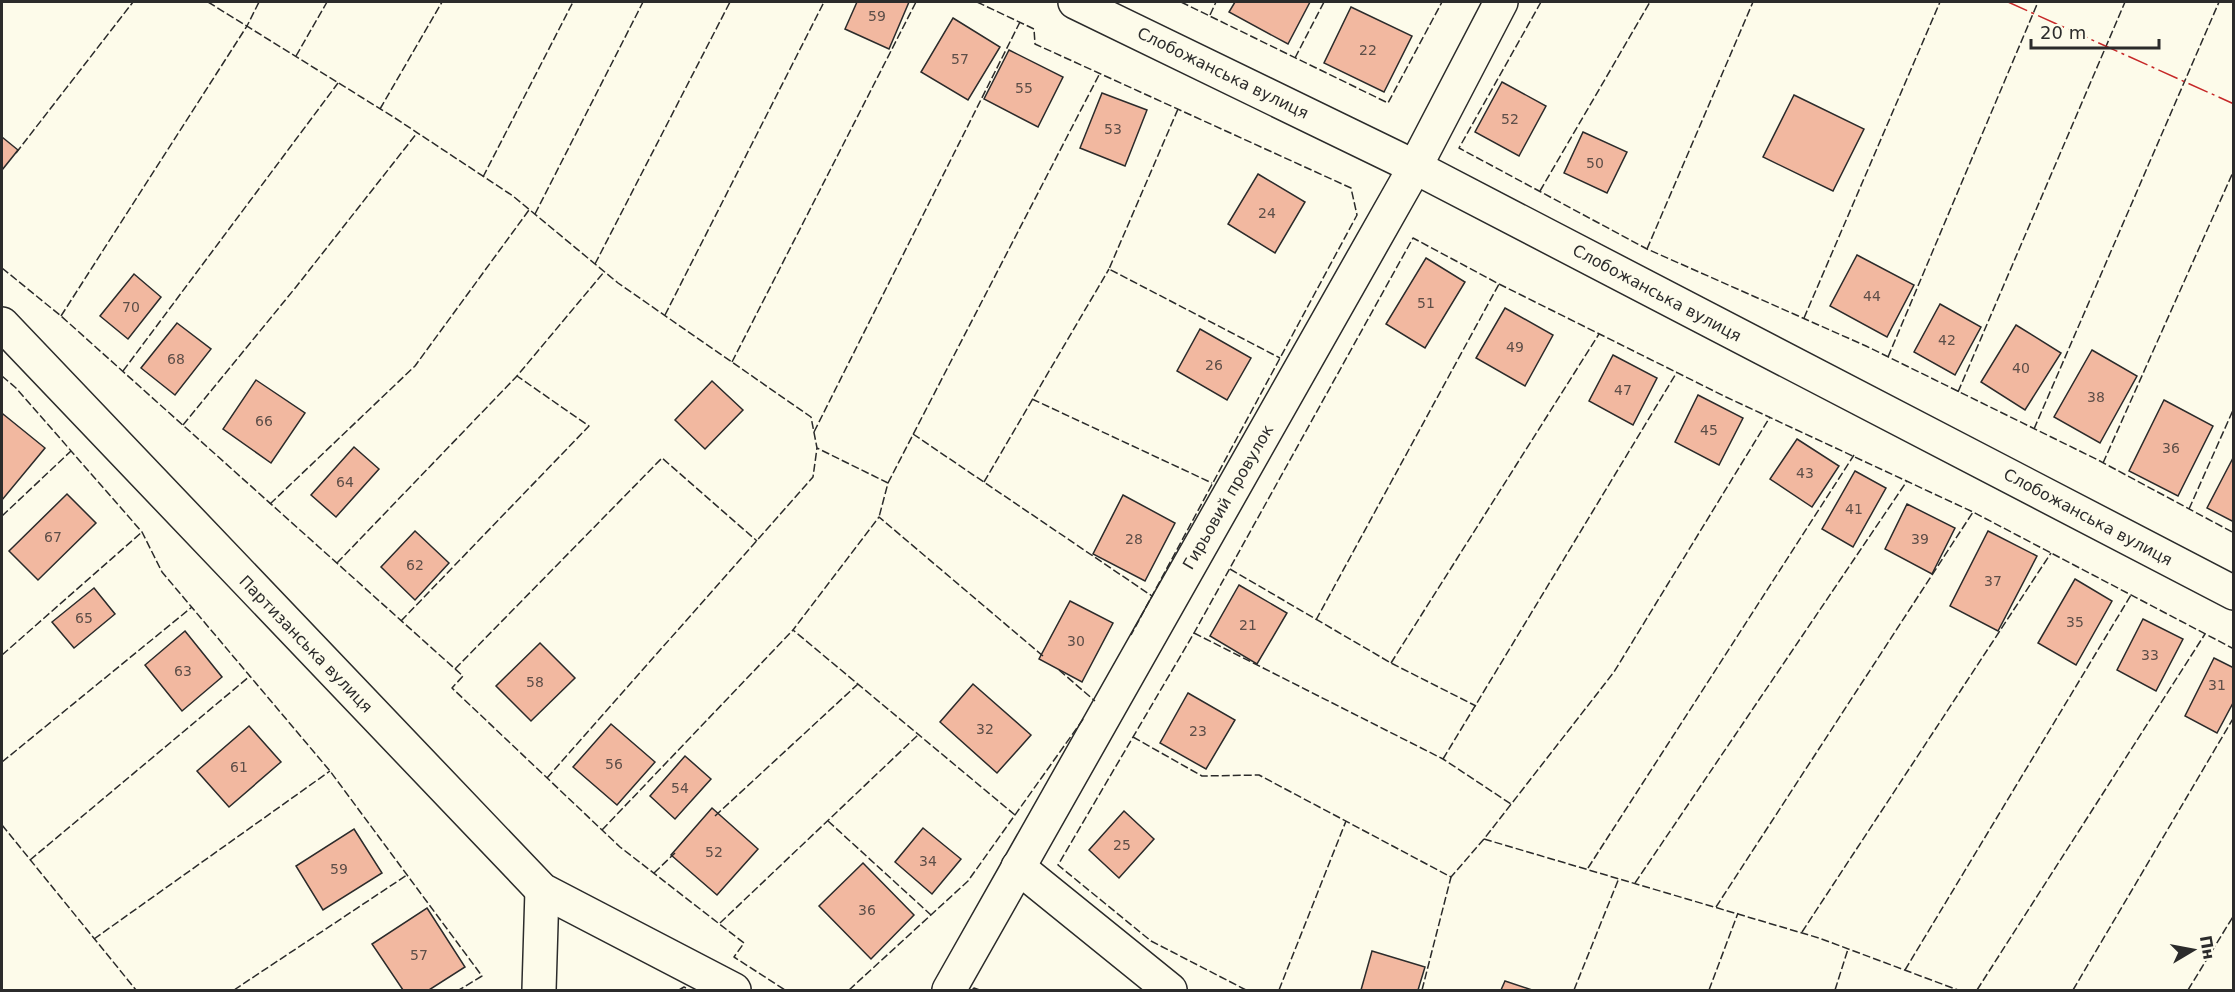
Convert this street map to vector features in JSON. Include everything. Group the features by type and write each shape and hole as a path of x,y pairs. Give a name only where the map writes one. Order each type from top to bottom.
{"street":[{"name":"Слобожанська вулиця","path":"1075,2 1415,167 2234,593"},
{"name":"Гирьовий провулок","path":"949,990 1415,167 1501,2"},
{"name":"Партизанська вулиця","path":"2,324 542,890 734,990"},
{"path":"1018,867 1170,990"},
{"path":"539,990 542,890"}],"building":[{"path":"857,2 909,2 889,49 845,29"},
{"path":"1235,2 1310,2 1288,44 1229,12"},
{"path":"1351,7 1412,36 1384,92 1324,63"},
{"path":"953,18 1000,47 968,100 921,72"},
{"path":"1009,50 1063,77 1038,127 984,99"},
{"path":"1502,82 1546,106 1519,156 1475,132"},
{"path":"1102,93 1147,110 1125,166 1080,148"},
{"path":"1794,95 1864,129 1833,191 1763,157"},
{"path":"1583,132 1627,152 1607,193 1564,173"},
{"path":"2,137 18,150 2,170"},
{"path":"1258,174 1305,202 1275,253 1228,224"},
{"path":"1857,255 1914,285 1887,337 1830,306"},
{"path":"1426,258 1465,282 1425,348 1386,324"},
{"path":"134,274 161,297 128,339 100,316"},
{"path":"1940,304 1981,327 1955,375 1914,352"},
{"path":"1505,308 1553,335 1525,386 1476,358"},
{"path":"177,323 211,349 175,395 141,368"},
{"path":"2016,325 2061,353 2025,410 1981,382"},
{"path":"1200,329 1251,358 1227,400 1177,371"},
{"path":"2092,350 2137,376 2100,443 2054,417"},
{"path":"1613,355 1657,378 1633,425 1589,401"},
{"path":"256,380 305,413 271,463 223,429"},
{"path":"712,381 743,410 705,449 675,420"},
{"path":"1698,395 1743,418 1719,465 1675,442"},
{"path":"2164,400 2213,426 2178,496 2129,471"},
{"path":"3,414 45,448 2,500 2,416"},
{"path":"1797,439 1839,466 1812,507 1770,479"},
{"path":"354,447 379,469 336,517 311,495"},
{"path":"2234,456 2234,522 2207,508"},
{"path":"1855,471 1886,488 1853,547 1822,529"},
{"path":"67,494 96,523 38,580 9,551"},
{"path":"1123,495 1175,523 1145,581 1093,554"},
{"path":"1907,504 1955,528 1932,574 1885,549"},
{"path":"415,531 449,563 415,600 381,567"},
{"path":"1988,531 2037,556 1998,631 1950,606"},
{"path":"2075,579 2112,601 2076,665 2038,643"},
{"path":"1239,585 1287,613 1257,664 1210,636"},
{"path":"94,588 115,614 74,648 52,622"},
{"path":"1070,601 1113,623 1082,682 1039,659"},
{"path":"2143,619 2183,639 2156,691 2117,670"},
{"path":"185,631 222,677 182,711 145,665"},
{"path":"540,643 575,678 531,721 496,686"},
{"path":"2214,658 2234,668 2234,701 2217,733 2185,716"},
{"path":"973,684 1031,735 997,773 940,722"},
{"path":"1188,693 1235,720 1206,769 1160,743"},
{"path":"611,724 655,762 617,805 573,767"},
{"path":"249,726 281,762 229,807 197,771"},
{"path":"685,756 711,779 675,819 650,796"},
{"path":"712,808 758,849 717,895 671,855"},
{"path":"1124,811 1154,839 1119,878 1089,850"},
{"path":"923,828 961,859 932,894 895,862"},
{"path":"354,829 382,873 323,910 296,866"},
{"path":"863,863 914,915 871,959 819,906"},
{"path":"427,908 465,967 429,990 403,990 372,944"},
{"path":"1372,951 1425,967 1418,990 1361,990"},
{"path":"1505,981 1532,990 1501,990"}],"fence":[{"path":"16,153 133,2"},
{"path":"208,2 395,118 513,196 618,283 811,417 817,448 888,483 879,517"},
{"path":"61,316 247,26 259,2"},
{"path":"296,56 327,2"},
{"path":"380,109 442,2"},
{"path":"483,177 573,2"},
{"path":"535,214 643,2"},
{"path":"595,264 730,2"},
{"path":"665,315 824,2"},
{"path":"732,362 916,2"},
{"path":"977,2 1034,29 1035,44 1351,188 1357,215 1131,635"},
{"path":"1181,2 1388,103 1442,2"},
{"path":"1210,15 1216,2"},
{"path":"1295,58 1324,2"},
{"path":"1541,2 1459,148 1647,249 1866,346 2098,460 2234,533"},
{"path":"1540,191 1650,2"},
{"path":"1647,249 1753,2"},
{"path":"1804,318 1940,2"},
{"path":"1888,357 2038,2"},
{"path":"1958,392 2125,2"},
{"path":"2034,429 2219,2"},
{"path":"814,432 1020,22"},
{"path":"888,483 1100,73"},
{"path":"123,371 338,83"},
{"path":"1178,109 1109,269 1280,358"},
{"path":"183,425 296,287 417,133"},
{"path":"2103,463 2234,170"},
{"path":"270,504 415,366 529,210"},
{"path":"1246,990 1151,941 1058,865 1194,633 1413,238 1499,284 1726,397 1973,512 2234,649"},
{"path":"2,268 61,316 463,676 452,688 620,847 744,943 734,957 785,990"},
{"path":"984,482 1109,269"},
{"path":"401,621 589,426 517,376 604,272"},
{"path":"1316,620 1499,284"},
{"path":"1391,663 1599,334"},
{"path":"1443,759 1677,372"},
{"path":"2,376 16,388 142,532 162,572 330,771 482,976 459,990"},
{"path":"337,563 517,376"},
{"path":"1032,399 1212,483"},
{"path":"2189,509 2234,408"},
{"path":"1133,737 1202,776 1259,775 1451,877 1484,839 1614,672 1770,417"},
{"path":"913,434 1152,596"},
{"path":"547,778 813,477 817,448"},
{"path":"2,516 71,451"},
{"path":"1588,868 1854,455"},
{"path":"455,669 662,458 757,541"},
{"path":"1635,883 1907,481"},
{"path":"1716,907 1973,512"},
{"path":"1015,815 793,630 879,517 1043,656"},
{"path":"2,655 142,532"},
{"path":"1802,932 2051,553"},
{"path":"1230,569 1391,663 1476,706"},
{"path":"1905,970 2131,595"},
{"path":"2,762 192,607"},
{"path":"602,830 793,630"},
{"path":"1194,633 1443,759 1511,804"},
{"path":"1977,990 2205,634"},
{"path":"1059,670 1095,701"},
{"path":"30,860 250,676"},
{"path":"715,816 858,684"},
{"path":"2073,990 2234,717"},
{"path":"849,990 968,881 1084,718"},
{"path":"720,923 919,734"},
{"path":"94,939 330,771"},
{"path":"828,821 931,915"},
{"path":"1279,990 1346,821"},
{"path":"2,825 136,990"},
{"path":"1484,839 1819,938 1958,990"},
{"path":"654,873 675,853"},
{"path":"234,990 407,875"},
{"path":"1422,990 1451,877"},
{"path":"1574,990 1619,878"},
{"path":"1709,990 1738,913"},
{"path":"2188,990 2234,915"},
{"path":"1835,990 1848,949"},
{"path":"679,990 684,987 690,990"},
{"path":"972,990 974,988 980,990"}],"power":[{"path":"2008,2 2234,104"}]}
